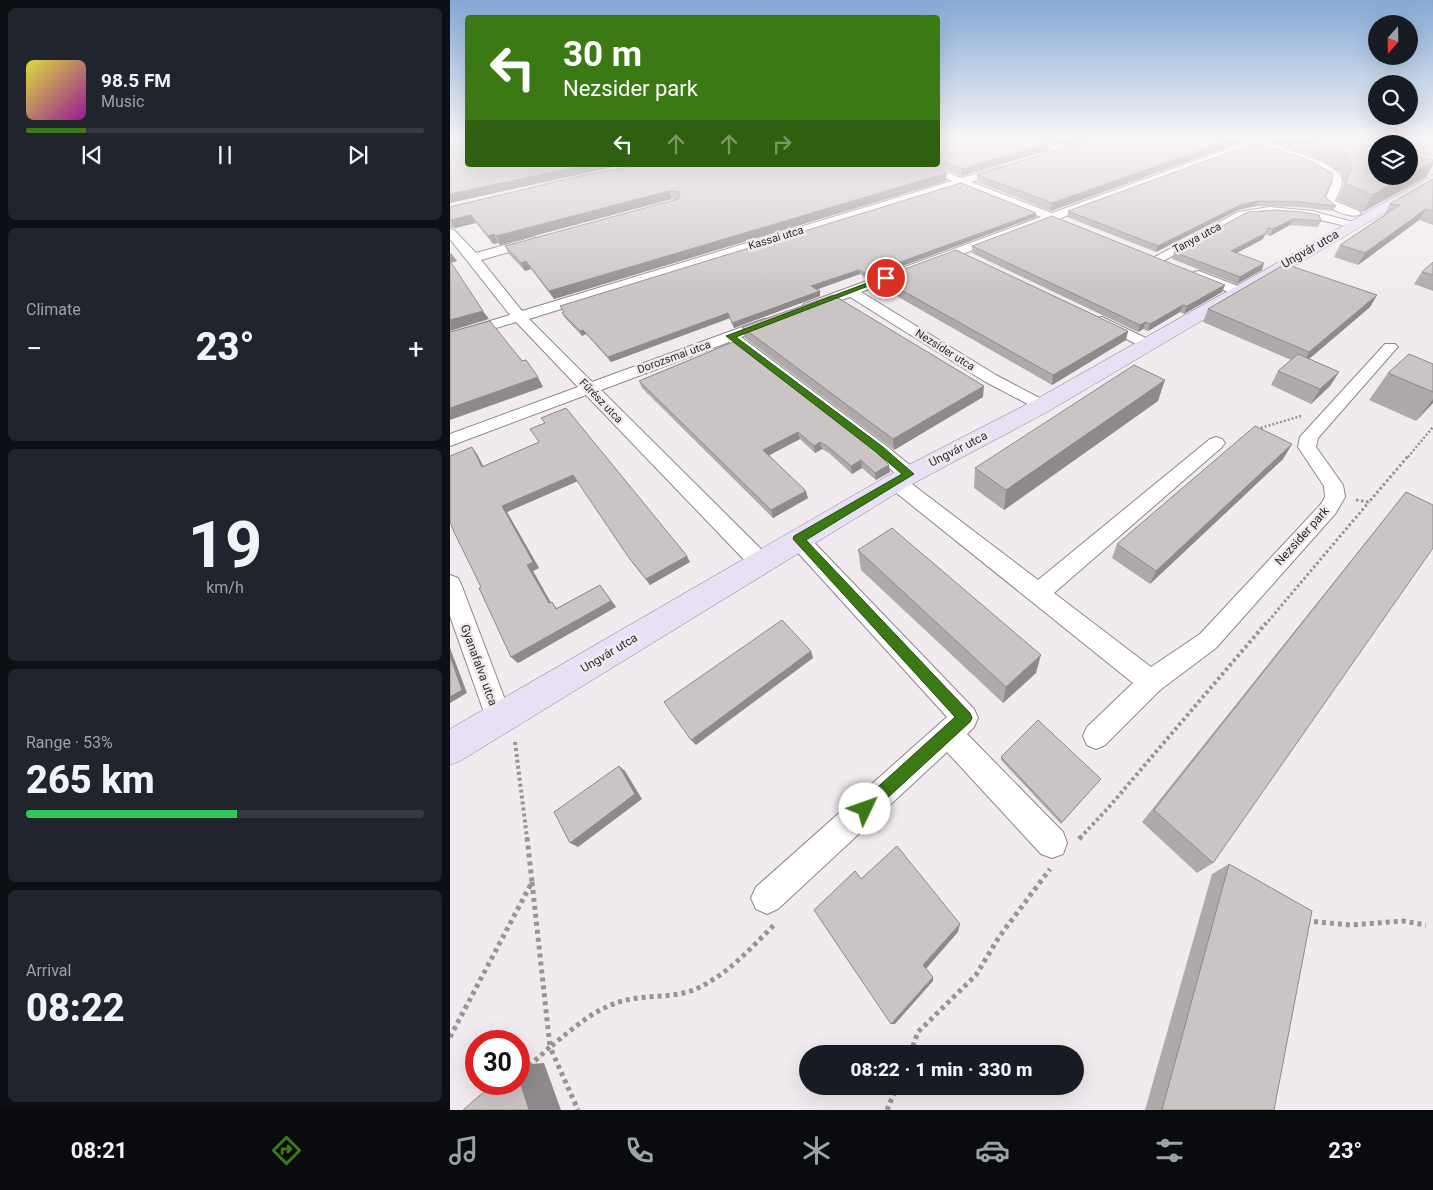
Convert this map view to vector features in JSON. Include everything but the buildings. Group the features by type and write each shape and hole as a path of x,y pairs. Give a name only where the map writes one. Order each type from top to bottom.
{"street":[{"name":"Kassai utca","path":"450,338 932,191"},
{"path":"984,191 1069,224"},
{"name":"Dorozsmai utca","path":"450,440 1119,191"},
{"path":"1334,191 1329,202 1360,221"},
{"name":"Ungvár utca","path":"450,748 902,478 1040,406 1412,191"},
{"name":"Tanya utca","path":"1238,291 1153,257 1242,214 1251,212 1280,211 1360,221"},
{"name":"Fűrész utca","path":"450,232 519,317 760,562"},
{"path":"473,258 541,239"},
{"path":"956,252 975,260"},
{"name":"Nezsider utca","path":"850,291 990,378 1028,397 1040,406"},
{"path":"1088,314 1147,344"},
{"path":"730,336 880,449 902,478 1038,593 1151,682"},
{"name":"Nezsider park","path":"1096,736 1151,682 1208,641 1328,509 1335,498 1333,485 1307,448 1308,437 1390,347"},
{"path":"1038,593 1216,443"},
{"path":"767,898 965,718 798,539"},
{"name":"Gyanafalva utca","path":"450,584 499,718"},
{"path":"948,733 1061,849"}],"path":[{"path":"1249,433 1264,426 1289,421 1310,413 1325,420"},
{"path":"913,1045 918,1032 976,975 999,937 1061,849 1109,807 1433,427"},
{"path":"1335,498 1369,502"},
{"path":"499,718 515,740 550,1047 578,1110"},
{"path":"450,1037 532,882"},
{"path":"530,1065 594,1011 628,999 674,994 697,988 737,961 777,922 767,898"},
{"path":"1295,919 1351,925 1403,922 1426,924"},
{"path":"887,1110 893,1095"}],"route":[{"path":"865,809 965,718 798,539 909,474 880,449 730,336 886,278"}]}
